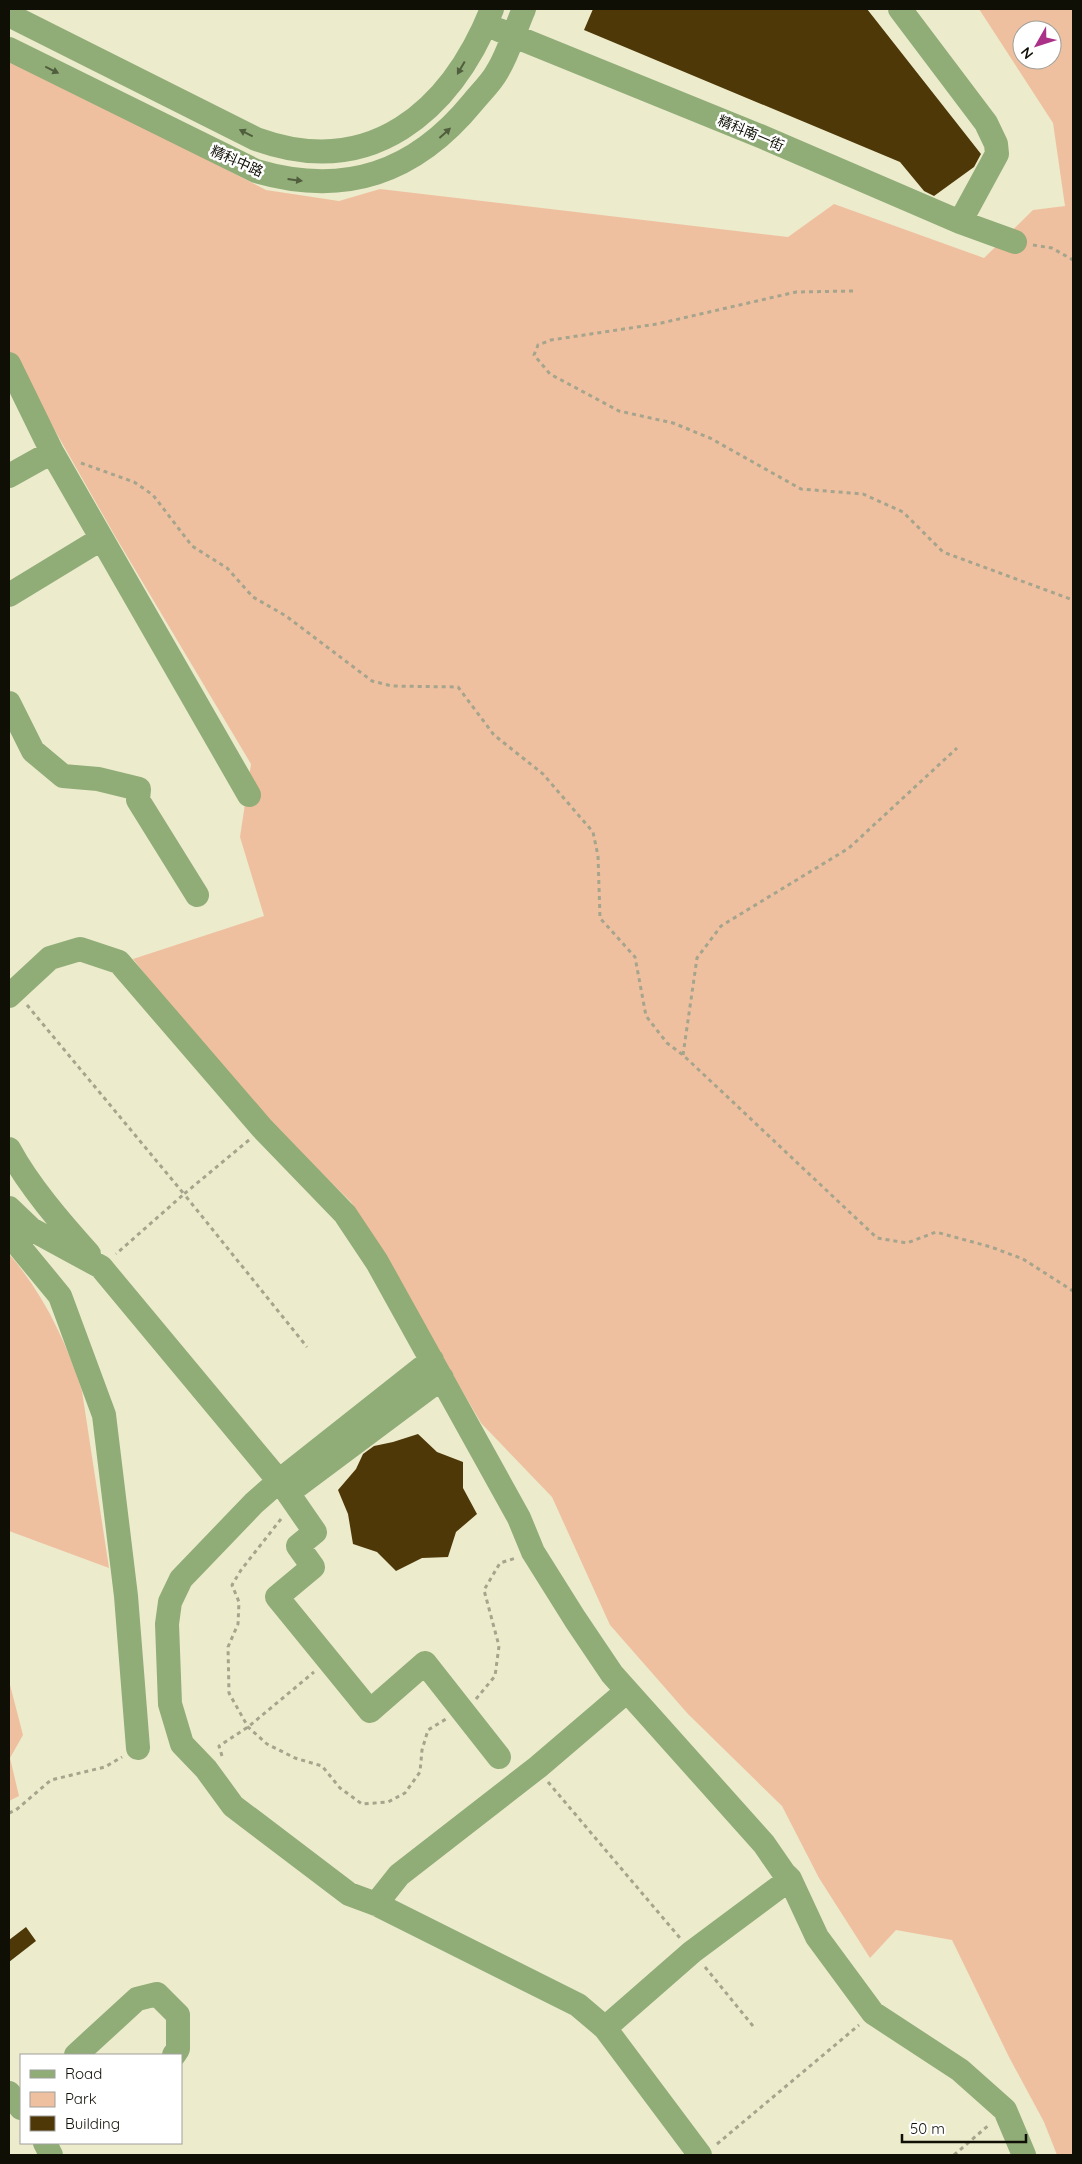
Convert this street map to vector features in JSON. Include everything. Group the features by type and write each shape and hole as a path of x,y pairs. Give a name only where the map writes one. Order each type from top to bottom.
{"street":[{"name":"精科中路","path":"9,49 256,172 285,179 314,182 344,180 373,174 394,166 431,144 462,114 497,72 524,9"},
{"path":"900,9 986,123 996,144 997,154 960,222"},
{"name":"精科中路","path":"9,15 256,139 288,149 321,152 356,148 390,136 421,116 447,90 489,17"},
{"name":"精科南一街","path":"489,17 513,35 765,138 960,222 1015,242"},
{"path":"9,364 52,452 249,795"},
{"path":"9,476 52,452"},
{"path":"9,595 101,539"},
{"path":"9,703 32,751 63,776 98,779 138,789 138,800 197,895"},
{"path":"11,993 50,958 80,948 119,962 262,1128 345,1214 377,1262 437,1369 519,1518 533,1552 612,1674 764,1844 790,1879 817,1938 873,2013 960,2070 1005,2110 1024,2155"},
{"path":"9,1149 17,1164 71,1234 101,1266 279,1481"},
{"path":"9,1208 31,1229 101,1266"},
{"path":"9,1234 60,1296 104,1415 126,1596 138,1748"},
{"path":"437,1369 279,1481 254,1504 182,1579 170,1602 167,1624 170,1704 182,1744 206,1768 233,1806 349,1894 376,1904 578,2005 605,2028 706,2152"},
{"path":"437,1369 288,1493 315,1532 298,1546 313,1567 277,1597 370,1711 425,1663 499,1757"},
{"path":"376,1904 398,1876 538,1767 627,1691"},
{"path":"605,2028 692,1952 790,1879"},
{"path":"77,2054 137,1999 157,1994 178,2015 178,2049 175,2054"},
{"path":"9,2093 20,2107"},
{"path":"45,2144 52,2155"}],"path":[{"path":"1015,242 1052,248 1073,260"},
{"path":"853,291 796,292 657,324 551,340 538,345 534,355 550,374 619,411 673,423 710,438 801,489 863,494 904,512 943,552 1073,600"},
{"path":"52,452 134,482 153,495 192,546 227,568 253,597 286,616 372,681 392,686 458,687 494,735 543,774 593,832 598,856 600,918 634,957 646,1016 667,1043 683,1055 877,1238 907,1243 936,1232 992,1247 1023,1259 1073,1291"},
{"path":"683,1055 697,958 721,926 849,848 957,748"},
{"path":"11,993 184,1194 307,1348"},
{"path":"101,1266 262,1128"},
{"path":"224,1763 220,1746 248,1726 328,1661"},
{"path":"9,1813 16,1810 51,1780 104,1768 138,1748"},
{"path":"538,1767 562,1800 753,2026"},
{"path":"706,2152 873,2013"},
{"path":"954,2155 1005,2110"}],"green space":[{"path":"979,9 1073,9 1073,2155 1057,2155 1044,2122 1009,2057 952,1940 896,1930 870,1958 819,1878 782,1806 688,1714 610,1625 552,1497 481,1423 351,1202 237,1091 133,959 264,916 240,837 251,764 115,536 9,350 9,58 266,190 339,201 380,189 788,237 834,204 984,258 1033,210 1065,206 1053,123 1019,70 1062,70 1062,20 1012,20 1012,60"},
{"path":"9,1254 43,1301 61,1336 76,1372 82,1391 109,1568 9,1531"},
{"path":"9,1681 23,1735 10,1758 19,1796 9,1801"}],"building":[{"path":"593,9 867,9 981,154 974,167 934,196 924,191 900,162 584,30"},
{"path":"418,1434 437,1452 463,1462 463,1488 477,1514 456,1532 448,1557 422,1558 396,1571 377,1552 353,1544 348,1514 338,1490 356,1469 363,1454 374,1446"},
{"path":"26,1927 36,1941 9,1962 9,1940"}]}
